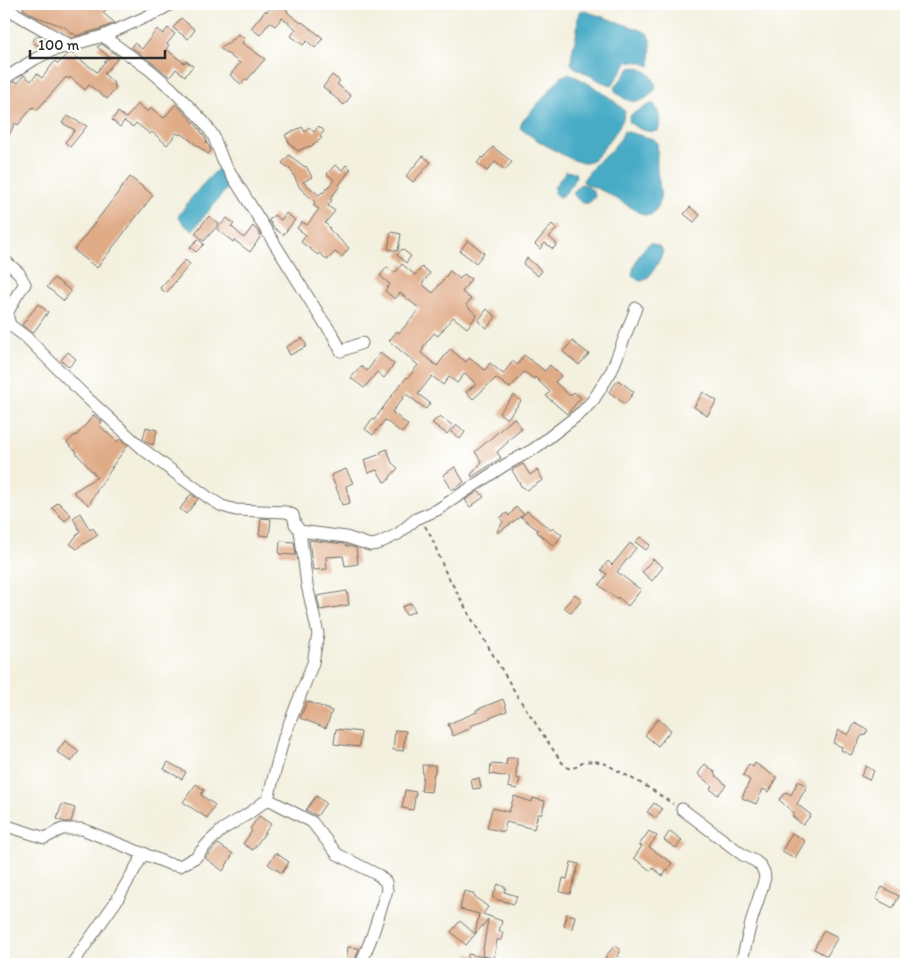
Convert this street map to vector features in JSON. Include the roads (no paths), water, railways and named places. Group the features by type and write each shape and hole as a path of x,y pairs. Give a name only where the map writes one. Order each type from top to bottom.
{"street":[{"path":"4,79 51,51 103,36 171,4"},
{"path":"4,7 70,45"},
{"path":"103,36 150,70 172,89 203,121 213,135 223,161 321,318 333,334 341,351 362,343"},
{"path":"4,260 19,273 25,284 7,314 10,324 144,450 222,506 236,510 286,512 293,515 295,524 300,531 307,586 318,634 313,664 284,737 268,799 223,829 196,857 180,866 169,864 82,829 62,829 45,838 4,825"},
{"path":"300,531 346,537 370,545 377,544 398,534 416,519 437,510 534,449 582,411 594,399 612,370 636,308"},
{"path":"268,799 312,822 337,854 378,875 386,882 387,890 361,964"},
{"path":"682,809 743,855 755,861 764,872 764,883 752,919 741,964"},
{"path":"72,964 117,900 144,853"}],"water":[{"path":"582,10 647,33 651,41 650,66 640,62 628,61 612,85 602,82 574,67 571,63 572,53 577,32 578,15"},
{"path":"636,67 650,74 656,88 647,98 631,101 615,91 615,87 630,68"},
{"path":"568,74 599,90 625,112 618,128 601,151 592,160 585,163 562,154 520,128 522,122 562,76"},
{"path":"654,104 659,114 660,124 658,131 643,130 630,123 629,118 632,114"},
{"path":"624,131 653,139 657,142 660,199 659,205 651,215 644,215 605,192 584,183 583,180 597,162 609,153"},
{"path":"220,167 224,167 232,182 193,230 186,226 178,217 208,178"},
{"path":"566,171 575,173 576,176 567,191 559,197 554,193 555,186"},
{"path":"581,184 593,191 595,196 590,202 581,202 573,193"},
{"path":"651,243 660,247 663,251 652,273 642,281 632,275 634,266 638,257"}]}
